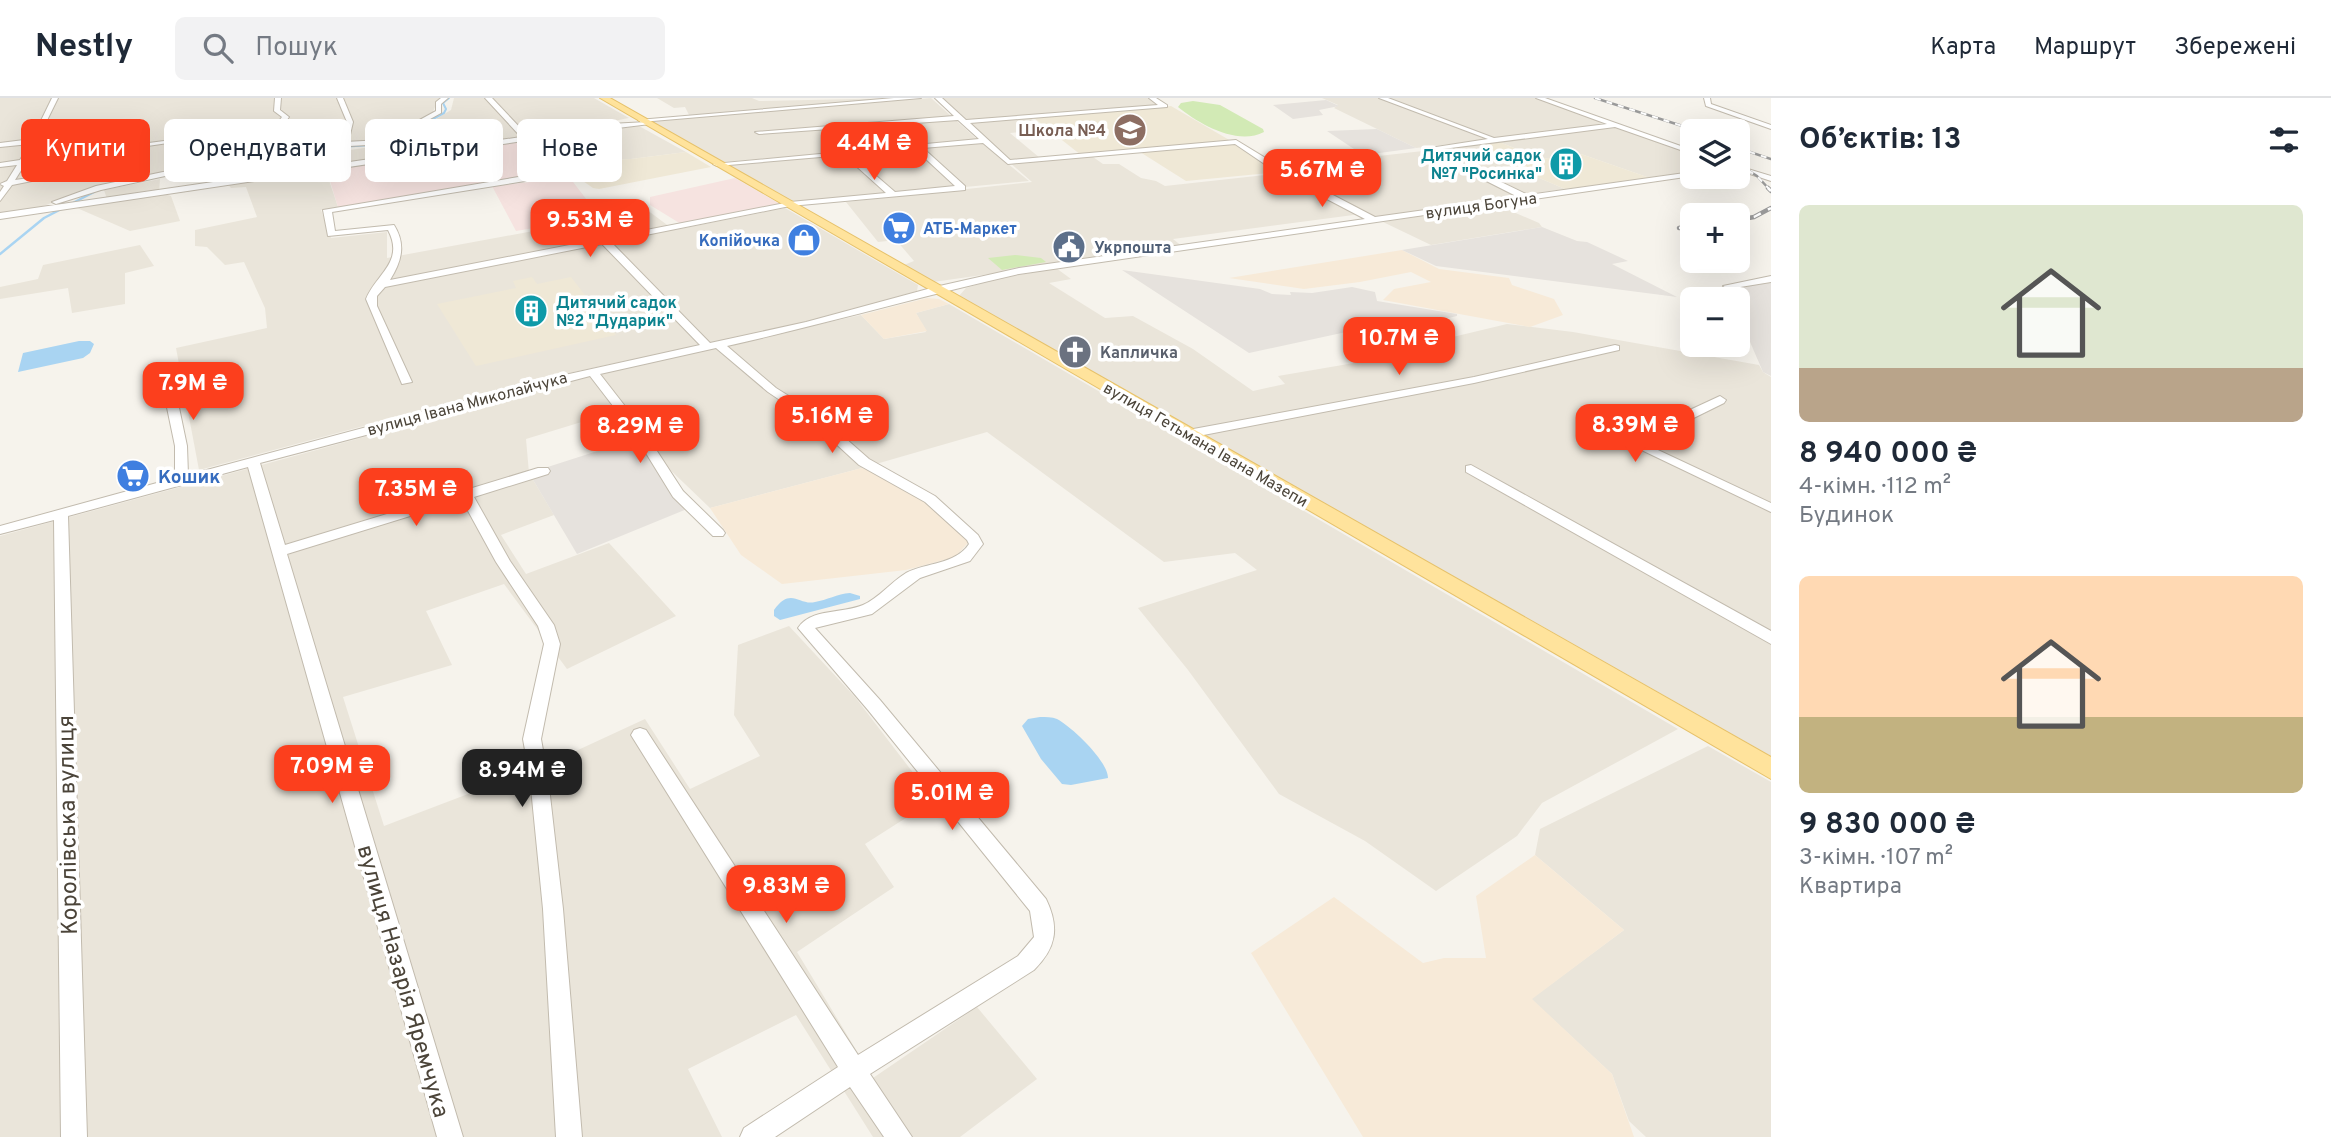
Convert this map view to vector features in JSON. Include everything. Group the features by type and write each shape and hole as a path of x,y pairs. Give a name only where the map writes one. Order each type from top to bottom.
{"main road":[{"name":"вулиця Гетьмана Івана Мазепи","path":"604,98 1771,769"}],"street":[{"path":"45,119 55,98"},
{"path":"278,98 277,111 286,117 284,119"},
{"path":"340,98 349,119"},
{"path":"351,144 386,142 439,113 438,103 445,98"},
{"path":"488,98 517,127"},
{"path":"622,124 918,98"},
{"path":"938,98 1008,162 1236,142 1284,173 1374,220"},
{"path":"758,132 1165,106 1152,98"},
{"path":"1382,98 1494,139"},
{"path":"1539,98 1680,148"},
{"path":"1708,101 1771,121"},
{"path":"1708,101 1771,127"},
{"path":"1527,198 1427,149 1616,125"},
{"path":"0,216 517,140"},
{"path":"717,164 984,141"},
{"path":"0,145 21,143"},
{"path":"150,145 164,143"},
{"path":"407,382 372,306 373,291 383,284 790,204 962,188 916,147"},
{"path":"846,153 894,195"},
{"path":"0,165 21,163"},
{"path":"0,199 21,165"},
{"path":"1750,172 1771,179"},
{"path":"38,210 94,189 164,174"},
{"name":"вулиця Богуна","path":"938,289 1019,271 1680,176"},
{"path":"391,227 331,234 327,210 517,180"},
{"path":"0,184 21,181"},
{"path":"383,201 391,227 398,236 399,250 383,284"},
{"path":"0,228 21,214"},
{"path":"605,241 712,345 772,390 816,418 864,462 940,507 966,530 976,544 965,559 912,576 879,603 865,610 812,622 806,628 874,705 1039,906 1047,929 1042,949 1026,963 753,1137"},
{"path":"1728,286 1771,279"},
{"name":"вулиця Івана Миколайчука","path":"0,530 432,412 592,371 808,325 938,289"},
{"path":"1188,434 1474,380 1615,348"},
{"path":"165,369 181,446 182,481"},
{"path":"592,371 638,431 678,494 718,533"},
{"path":"1720,400 1640,438 1635,444 1771,508"},
{"name":"вулиця Назарія Яремчука","path":"253,461 450,1137"},
{"path":"1471,469 1771,638"},
{"path":"279,552 543,471"},
{"path":"466,495 503,562 546,625 552,644 532,739 540,778 553,909 569,1137"},
{"name":"Королівська вулиця","path":"61,513 74,1137"},
{"path":"640,734 854,1071 899,1137"}],"shaded area":[{"path":"0,98 443,98 437,102 432,114 423,119 365,119 365,144 351,145 351,119 164,119 164,172 150,175 150,119 21,119 21,182 118,182 25,212 0,216"},
{"path":"454,98 594,98 629,118 517,119 517,139 503,141 503,119 436,119 451,110"},
{"path":"657,98 752,98 759,101 901,98 689,115 685,107 674,108"},
{"path":"931,98 979,141 722,162 647,121"},
{"path":"939,98 1149,98 1161,105 964,121"},
{"path":"1322,98 1535,98 1611,125 1416,148 1334,108 1338,105"},
{"path":"1326,100 1339,106 1319,110 1323,115 1293,119 1273,105"},
{"name":"Школа №4","path":"1171,106 1231,141 1081,155 1034,118"},
{"path":"1030,118 1046,130 1010,133 1040,158 1010,160 966,123"},
{"path":"639,126 686,152 622,159 622,128"},
{"path":"1615,126 1680,150 1680,174 1650,178 1581,154 1541,159 1497,141"},
{"path":"1377,129 1416,148 1343,158 1351,162 1285,170 1268,159 1357,151 1327,131"},
{"path":"1497,141 1541,159 1581,154 1650,178 1565,189 1483,154 1494,152 1475,144"},
{"path":"517,142 517,179 503,181 503,143"},
{"path":"982,143 1029,181 795,203 727,164"},
{"path":"1234,143 1279,172 1186,181 1140,152"},
{"path":"1475,144 1495,153 1485,155 1565,189 1525,194 1435,151"},
{"path":"365,148 365,162 351,164 351,150"},
{"path":"1423,151 1522,197 1374,218 1290,174 1358,165 1352,159"},
{"path":"686,152 711,167 599,189 584,182 622,182 622,159"},
{"path":"1093,157 1103,164 1119,164 1141,178 1165,186 1283,173 1361,214 1173,239 1183,247 933,282 904,265 914,261 896,240 878,242 846,202 1032,182 1009,162"},
{"path":"365,163 365,182 500,182 338,207 330,182 351,182 351,165"},
{"path":"735,178 780,204 681,224 650,205 650,197"},
{"path":"160,179 159,192 171,196 180,221 130,231 77,208 108,202 104,190"},
{"path":"226,182 330,182 338,207 321,210 331,238 387,232 387,258 647,210 674,230 785,208 918,285 917,291 809,322 536,380 199,470 176,348 267,328 265,308 244,262 225,265 207,247 195,246 195,230 257,217 246,187 231,188"},
{"path":"573,182 600,217 516,231 492,186"},
{"path":"1495,204 1539,223 1542,227 1431,245 1383,222"},
{"path":"1542,227 1577,241 1587,242 1628,261 1612,264 1677,297 1436,266 1402,250"},
{"path":"140,245 154,266 125,273 125,304 72,313 68,288 0,299 0,287 38,279 43,265"},
{"path":"1402,250 1439,269 1509,278 1512,285 1554,299 1563,315 1530,327 1383,300 1394,289 1431,282 1411,272 1304,289 1229,278"},
{"path":"1056,268 1071,279 1049,283 1105,318 1133,316 1193,349 1253,391 1285,384 1278,376 1401,355 1407,348 1507,324 1573,332 1680,351 1680,357 1714,357 1759,365 1763,372 1771,377 1771,756 959,296 966,288 991,280"},
{"path":"1122,270 1260,289 1272,294 1291,295 1290,292 1312,293 1352,287 1375,292 1377,301 1457,316 1422,324 1374,326 1249,353"},
{"path":"532,277 537,284 571,277 616,335 476,366 437,304 516,288 513,281"},
{"path":"1771,281 1771,376 1763,372 1750,342 1750,287 1728,287"},
{"path":"927,298 939,299 949,304 916,313 927,331 884,339 861,315"},
{"path":"949,304 1678,729 1542,803 1517,836 1436,891 1365,841 1279,794 1188,670 1138,608 1257,570 1235,553 1164,562 987,432 710,508 611,413 526,439 529,473 554,515 501,535 526,574 609,543 676,616 567,669 504,584 426,611 452,665 343,697 384,826 552,762 645,719 690,789 760,756 734,715 738,645 789,626 855,697 934,800 865,844 894,887 797,952 873,1078 977,1007 1037,1079 960,1137 873,1137 796,1015 688,1069 722,1137 0,1137 0,536 581,378 861,315 884,339 926,332 916,313"},
{"path":"638,438 687,509 577,554 529,473"},
{"path":"862,468 913,485 977,533 955,557 906,570 782,584 741,555 710,508"},
{"path":"1708,746 1771,782 1771,1137 1646,1137 1629,1121 1612,1074 1531,999 1624,930 1535,855 1540,829"},
{"path":"1535,855 1624,930 1532,999 1612,1074 1634,1137 1363,1137 1251,953 1334,897 1423,963 1444,958 1486,958 1476,896"}],"green space":[{"path":"1193,101 1220,105 1264,132 1253,136 1230,135 1207,126 1178,107 1181,103"},
{"path":"1015,255 1041,258 1046,262 1002,270 988,258"}],"water":[{"path":"90,341 94,344 90,353 83,358 18,372 23,353"},
{"path":"850,593 860,596 860,599 780,620 774,616 774,610 785,599 795,598 809,603"},
{"path":"1028,719 1057,719 1080,737 1096,754 1108,778 1071,785 1062,784 1041,759 1022,726"}],"waterway":[{"path":"351,146 386,144 444,113 446,109 443,103 449,98"},
{"path":"157,177 164,175"},
{"path":"0,254 44,218 94,192"}],"railway":[{"path":"1595,98 1680,125"},
{"path":"1750,152 1771,159"},
{"path":"1750,172 1770,190"},
{"path":"1750,218 1771,208"}],"place":[{"name":"Школа №4","path":"1130,130"},
{"name":"Дитячий садок №7 \"Росинка\"","path":"1566,164"},
{"name":"АТБ-Маркет","path":"899,228"},
{"name":"Копійочка","path":"804,240"},
{"name":"Укрпошта","path":"1069,247"},
{"name":"Дитячий садок №2 \"Дударик\"","path":"531,311"},
{"name":"Капличка","path":"1075,352"},
{"name":"Кошик","path":"133,476"}]}
